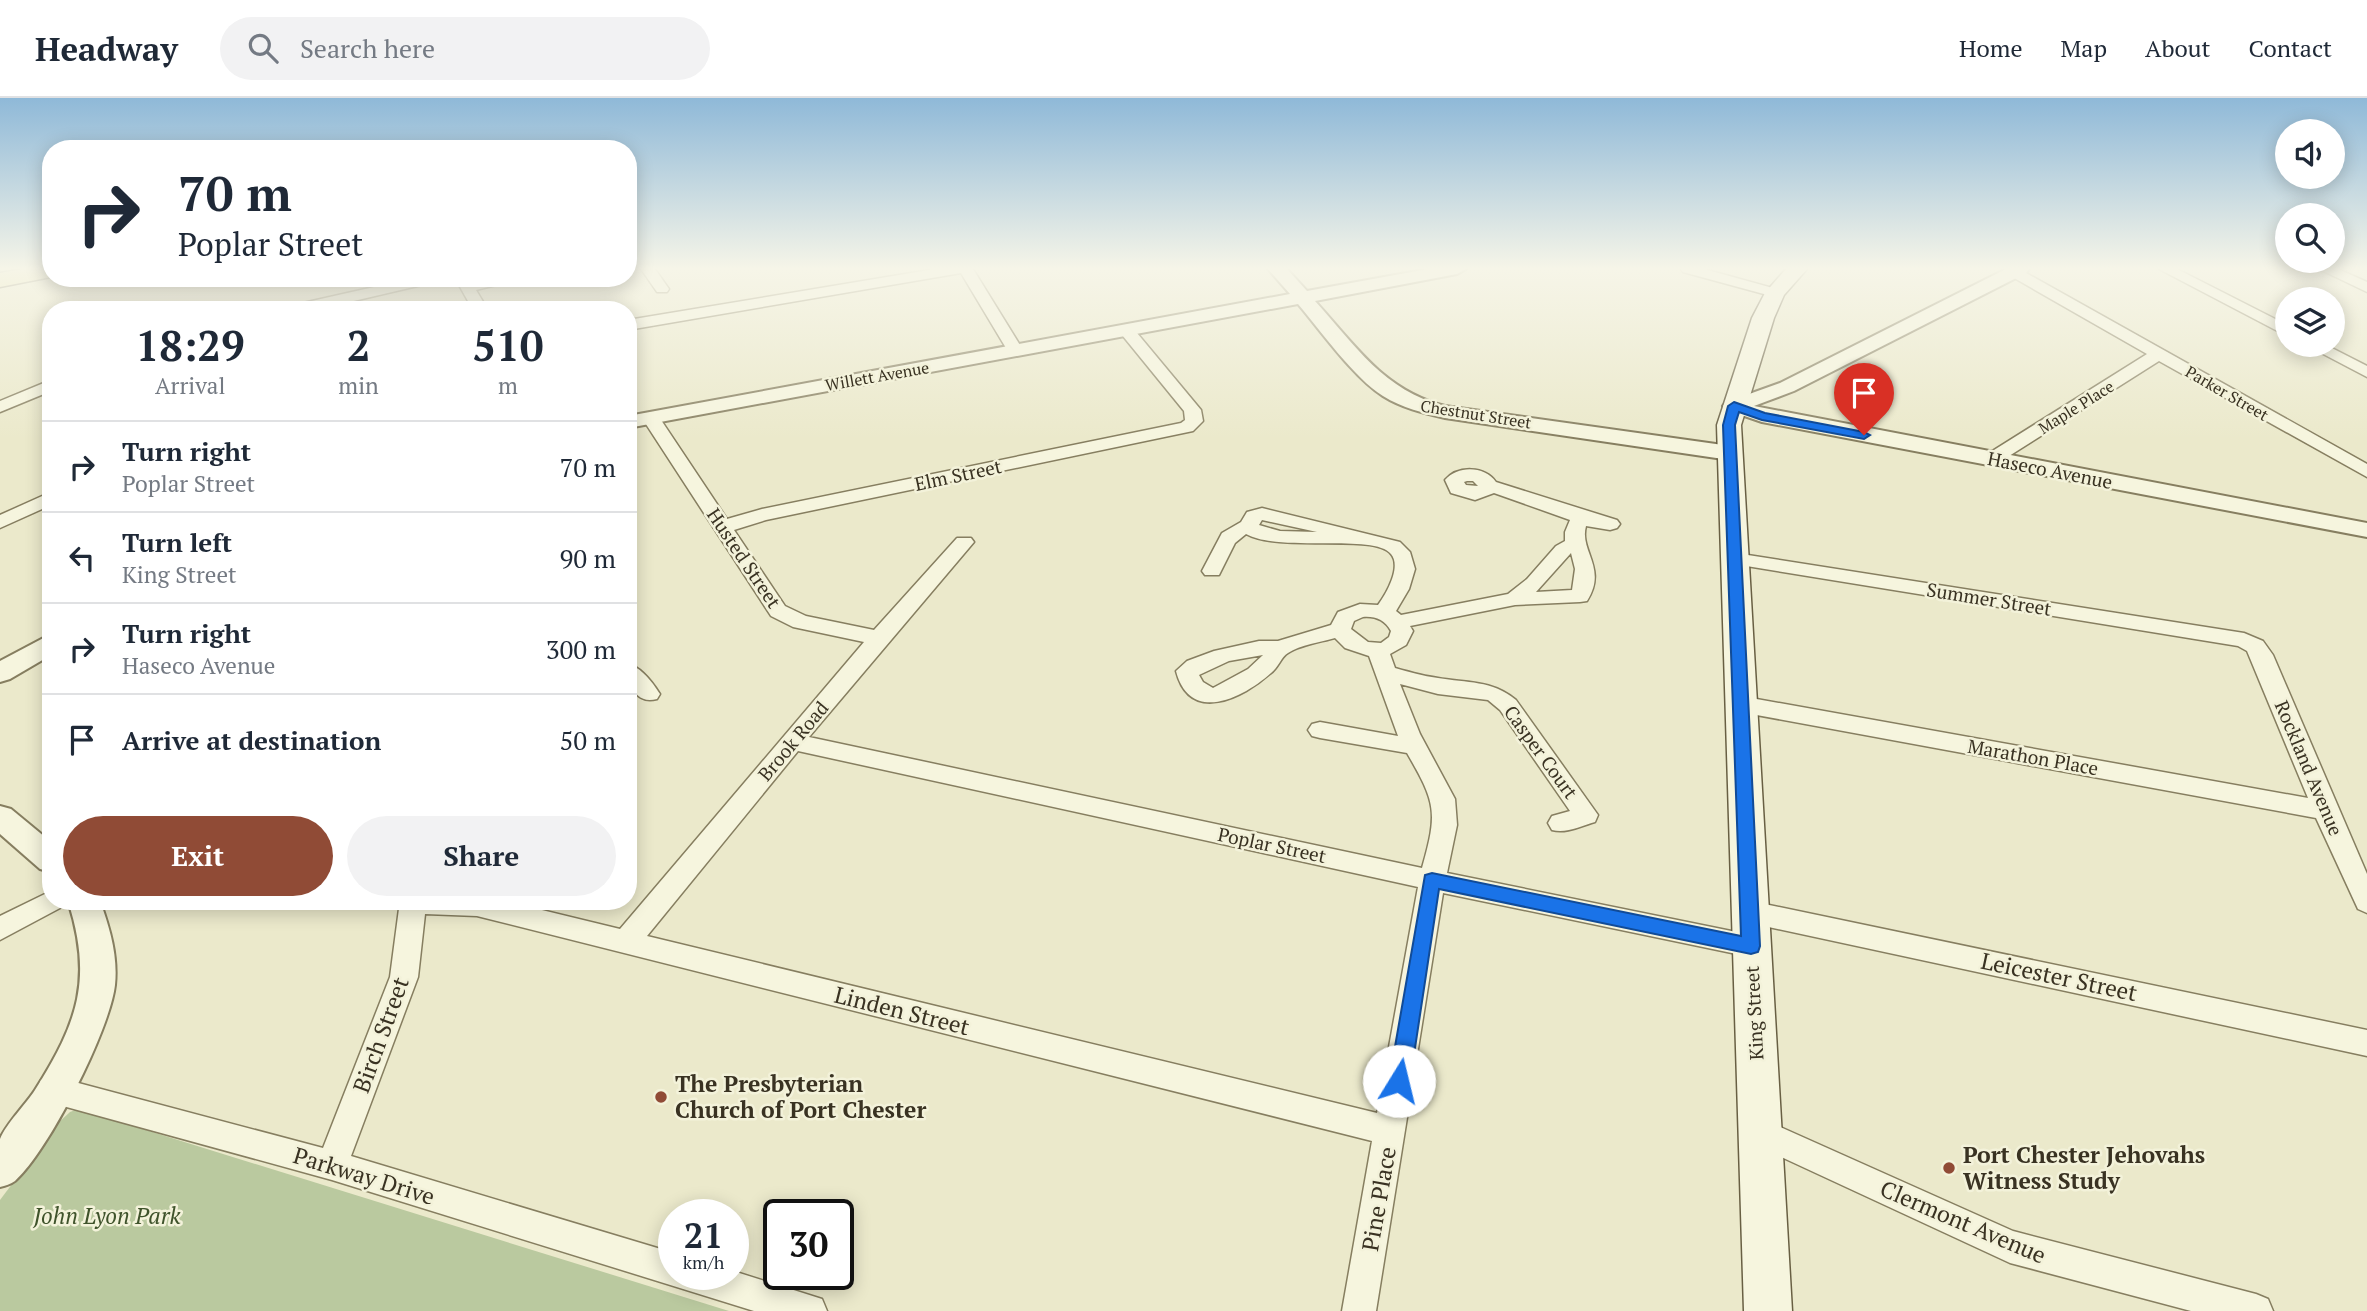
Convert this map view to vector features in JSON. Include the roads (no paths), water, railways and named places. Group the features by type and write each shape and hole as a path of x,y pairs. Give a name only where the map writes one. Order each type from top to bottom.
{"main road":[{"name":"King Street","path":"1761,326 1729,425 1768,1311"}],"street":[{"path":"1000,326 1015,350"},
{"name":"Willett Avenue","path":"637,420 1150,326"},
{"name":"Chestnut Street","path":"1326,326 1377,382 1393,395 1413,404 1445,412 1730,453"},
{"path":"1734,406 1787,387 1909,326"},
{"name":"Parker Street","path":"2110,326 2367,472"},
{"path":"1126,330 1192,410 1193,423"},
{"name":"Maple Place","path":"1992,459 2159,354"},
{"path":"2338,357 2367,372"},
{"path":"0,407 42,389"},
{"name":"Haseco Avenue","path":"1734,406 1762,416 2367,530"},
{"name":"Husted Street","path":"651,418 778,611 800,622 879,638"},
{"name":"Elm Street","path":"723,527 762,515 1178,430 1193,423"},
{"path":"1488,486 1503,488 1580,518 1610,524"},
{"path":"0,522 42,502"},
{"path":"1340,629 1345,617 1365,610 1391,618 1515,599 1580,596 1583,592 1584,562 1574,544 1580,518"},
{"path":"1212,571 1228,536 1234,529 1249,526 1252,531 1261,534 1350,538 1391,545 1403,556 1405,566 1391,618"},
{"name":"Brook Road","path":"625,943 879,638 964,542"},
{"path":"1515,599 1534,583 1563,550 1574,544"},
{"name":"Summer Street","path":"1735,559 2244,640"},
{"path":"1381,661 1398,642 1402,631 1391,618"},
{"path":"1279,648 1340,629"},
{"path":"1340,629 1347,641 1381,661 1413,744 1445,805 1445,823 1432,880"},
{"name":"Rockland Avenue","path":"2244,640 2255,646 2262,655 2325,810 2367,902"},
{"path":"0,663 42,645"},
{"path":"0,673 42,647"},
{"name":"Casper Court","path":"1381,661 1438,685 1486,691 1508,705 1586,815 1561,823"},
{"path":"637,680 649,694"},
{"name":"Marathon Place","path":"1740,704 2325,810"},
{"path":"1320,730 1402,745 1413,744"},
{"name":"Poplar Street","path":"793,742 1751,946"},
{"path":"0,817 42,852"},
{"name":"Pine Place","path":"1359,1311 1432,880"},
{"path":"0,929 42,906"},
{"path":"0,1169 37,1120 81,1041 95,997 100,965 95,934 87,910"},
{"name":"Birch Street","path":"332,1165 404,977 412,910"},
{"name":"Linden Street","path":"496,910 1391,1131"},
{"name":"Leicester Street","path":"1750,912 2367,1042"},
{"name":"Parkway Drive","path":"52,1090 332,1165 658,1265"},
{"name":"Clermont Avenue","path":"1760,1132 2010,1247 2256,1311"},
{"path":"741,1290 810,1311"}],"place":[{"name":"The Presbyterian Church of Port Chester","path":"661,1097"},
{"name":"Port Chester Jehovahs Witness Study","path":"1949,1168"}],"park label":[{"name":"John Lyon Park","path":"107,1216"}]}
